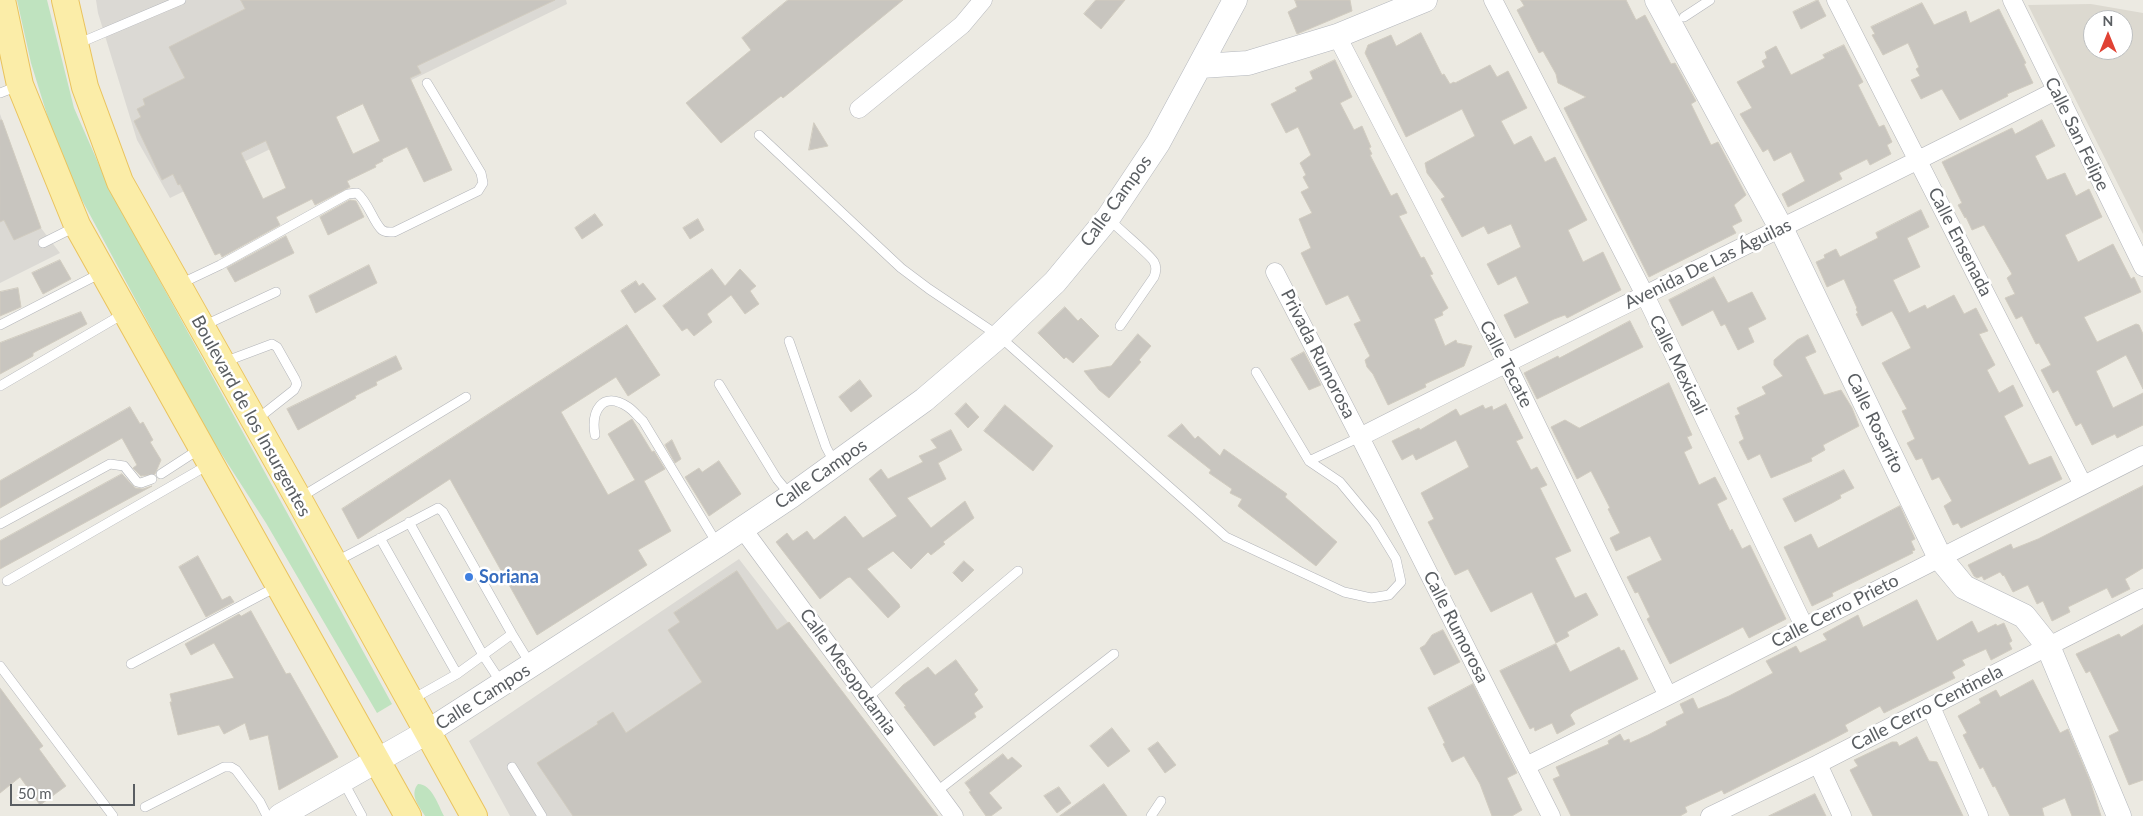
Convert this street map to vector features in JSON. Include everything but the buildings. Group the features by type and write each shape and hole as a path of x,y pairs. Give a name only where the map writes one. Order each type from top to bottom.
{"main road":[{"path":"2,0 10,89 77,225 408,816"},
{"name":"Boulevard de los Insurgentes","path":"65,0 85,87 120,182 474,816"}],"street":[{"path":"859,109 962,25 983,0"},
{"path":"1201,66 1248,63 1337,36 1425,0"},
{"name":"Calle Mexicali","path":"1493,0 1645,295 1804,626"},
{"name":"Calle Rosarito","path":"1657,0 1781,228 1940,558 1964,587 2024,616 2048,646 2119,816"},
{"name":"Calle Ensenada","path":"1836,0 2083,485"},
{"name":"Calle San Felipe","path":"2012,0 2143,267"},
{"name":"Calle Campos","path":"280,816 427,732 718,545 791,496 924,400 999,336 1055,282 1108,218 1158,143 1201,66 1233,1"},
{"name":"Calle Tecate","path":"1337,36 1506,362 1668,696"},
{"name":"Avenida De Las Águilas","path":"1360,437 1506,362 1919,161 2055,91"},
{"name":"Privada Rumorosa","path":"1275,272 1360,437"},
{"name":"Calle Rumorosa","path":"1360,437 1551,816"},
{"name":"Calle Cerro Prieto","path":"1526,766 2143,455"},
{"name":"Calle Mesopotamia","path":"742,528 954,816"},
{"name":"Calle Cerro Centinela","path":"1710,816 1818,764 2143,598"},
{"path":"1931,706 1979,816"},
{"path":"1818,764 1842,816"}],"lane":[{"path":"74,45 181,0"},
{"path":"1684,17 1710,0"},
{"path":"178,286 220,265 348,194 358,193 364,199 382,230 394,232 478,191 482,183 481,173 427,83"},
{"path":"760,135 901,268 929,290 999,336 1226,537 1344,592 1371,598 1389,595 1401,582 1396,559 1374,523 1340,482 1309,461 1256,372"},
{"path":"1108,218 1154,260 1156,269 1154,277 1120,326"},
{"path":"43,243 77,225"},
{"path":"0,324 104,272"},
{"path":"201,327 276,292"},
{"path":"0,386 126,313"},
{"path":"788,341 826,447 835,465"},
{"path":"221,363 266,345 272,344 277,347 297,384 294,390 254,421"},
{"path":"719,384 777,478 791,496"},
{"path":"298,498 466,397"},
{"path":"594,435 593,422 596,409 605,401 616,401 629,408 643,421 718,545"},
{"path":"1309,461 1360,437"},
{"path":"161,474 206,456"},
{"path":"6,581 206,456"},
{"path":"0,524 110,464 124,466 136,482 142,483 152,479"},
{"path":"333,563 438,508 443,512 532,666"},
{"path":"409,522 502,685"},
{"path":"380,538 456,674"},
{"path":"867,698 1018,571"},
{"path":"131,664 279,586"},
{"path":"410,700 456,674 512,634"},
{"path":"936,792 1114,654"},
{"path":"0,666 113,816"},
{"path":"144,807 224,767 231,767 236,770 260,802 267,816"},
{"path":"512,767 542,816"},
{"path":"343,780 362,816"},
{"path":"1151,816 1161,801"}],"shaded area":[{"path":"96,0 566,0 567,4 170,198 137,140 98,13"},
{"path":"2091,4 2126,10 2083,10 2083,60 2133,60 2133,11 2143,13 2143,234 2028,5"},
{"path":"0,114 41,228 60,253 0,283"},
{"path":"739,559 938,816 510,816 469,741"}],"green space":[{"path":"17,0 47,0 74,108 111,192 392,704 377,713 266,523 206,430 62,163 31,63"},
{"path":"418,784 427,787 431,791 444,816 425,816 414,792"}],"place":[{"name":"Soriana","path":"469,577"}]}
